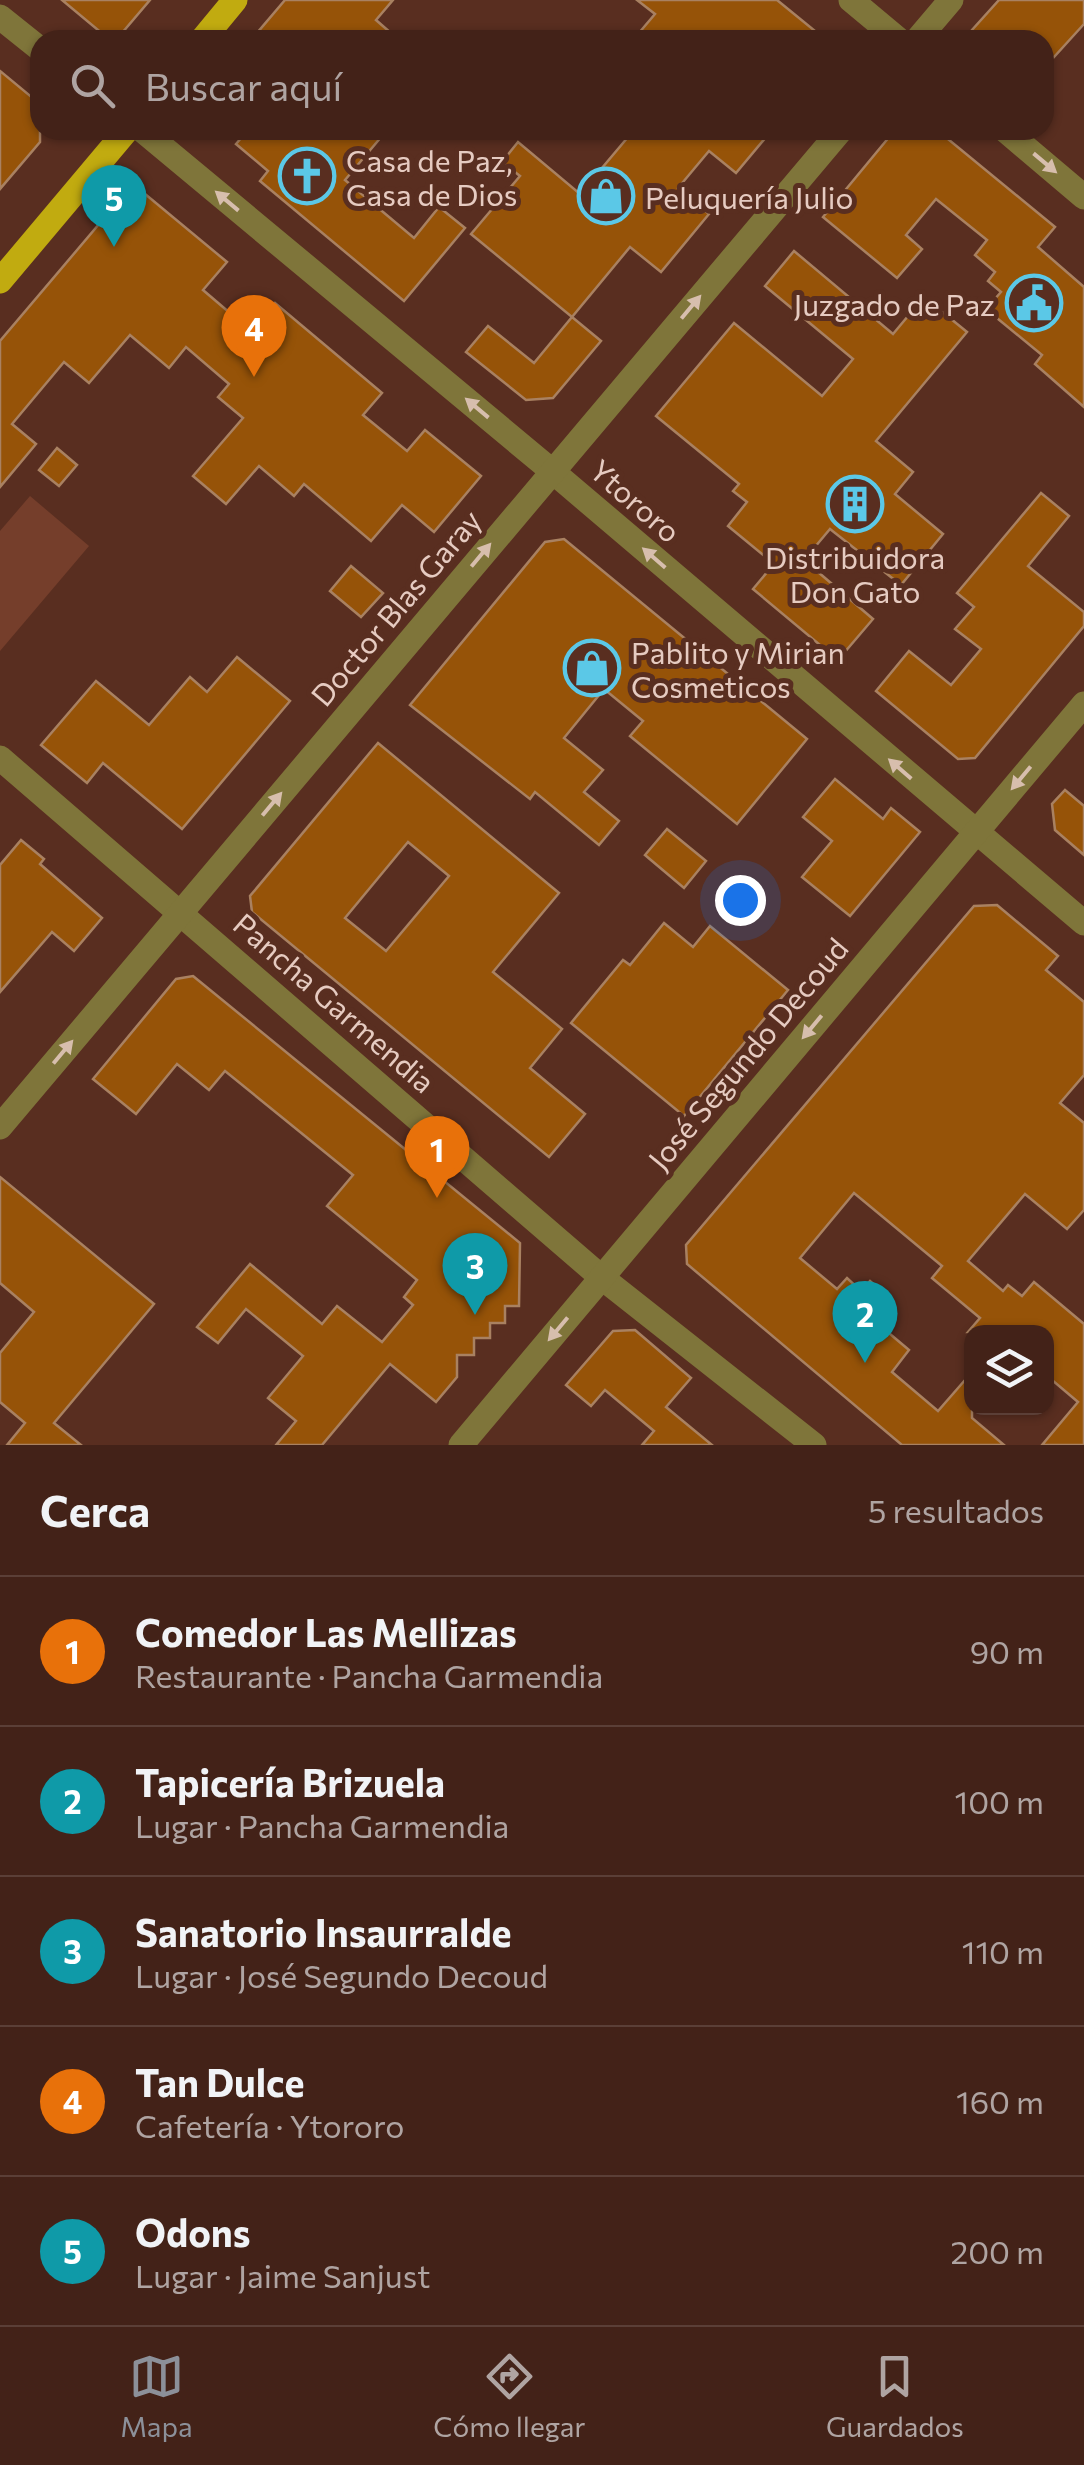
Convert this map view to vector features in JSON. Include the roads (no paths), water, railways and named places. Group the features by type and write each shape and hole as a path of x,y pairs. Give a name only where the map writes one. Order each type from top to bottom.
{"main road":[{"path":"210,30 235,0"},
{"path":"0,281 118,140"}],"street":[{"path":"851,0 887,30"},
{"path":"926,30 951,0"},
{"path":"0,17 30,41"},
{"name":"Ytororo","path":"154,140 552,471 1084,923"},
{"name":"Doctor Blas Garay","path":"0,1127 833,140"},
{"path":"1017,140 1084,197"},
{"name":"José Segundo Decoud","path":"462,1445 1084,704"},
{"name":"Pancha Garmendia","path":"0,758 602,1276 814,1445"}],"place":[{"name":"Casa de Paz, Casa de Dios","path":"307,176"},
{"name":"Peluquería Julio","path":"606,196"},
{"name":"Odons","path":"114,247"},
{"name":"Juzgado de Paz","path":"1034,303"},
{"name":"Tan Dulce","path":"254,377"},
{"name":"Distribuidora Don Gato","path":"855,504"},
{"name":"Pablito y Mirian Cosmeticos","path":"592,668"},
{"name":"Comedor Las Mellizas","path":"437,1198"},
{"name":"Sanatorio Insaurralde","path":"475,1315"},
{"name":"Tapicería Brizuela","path":"865,1363"}]}
